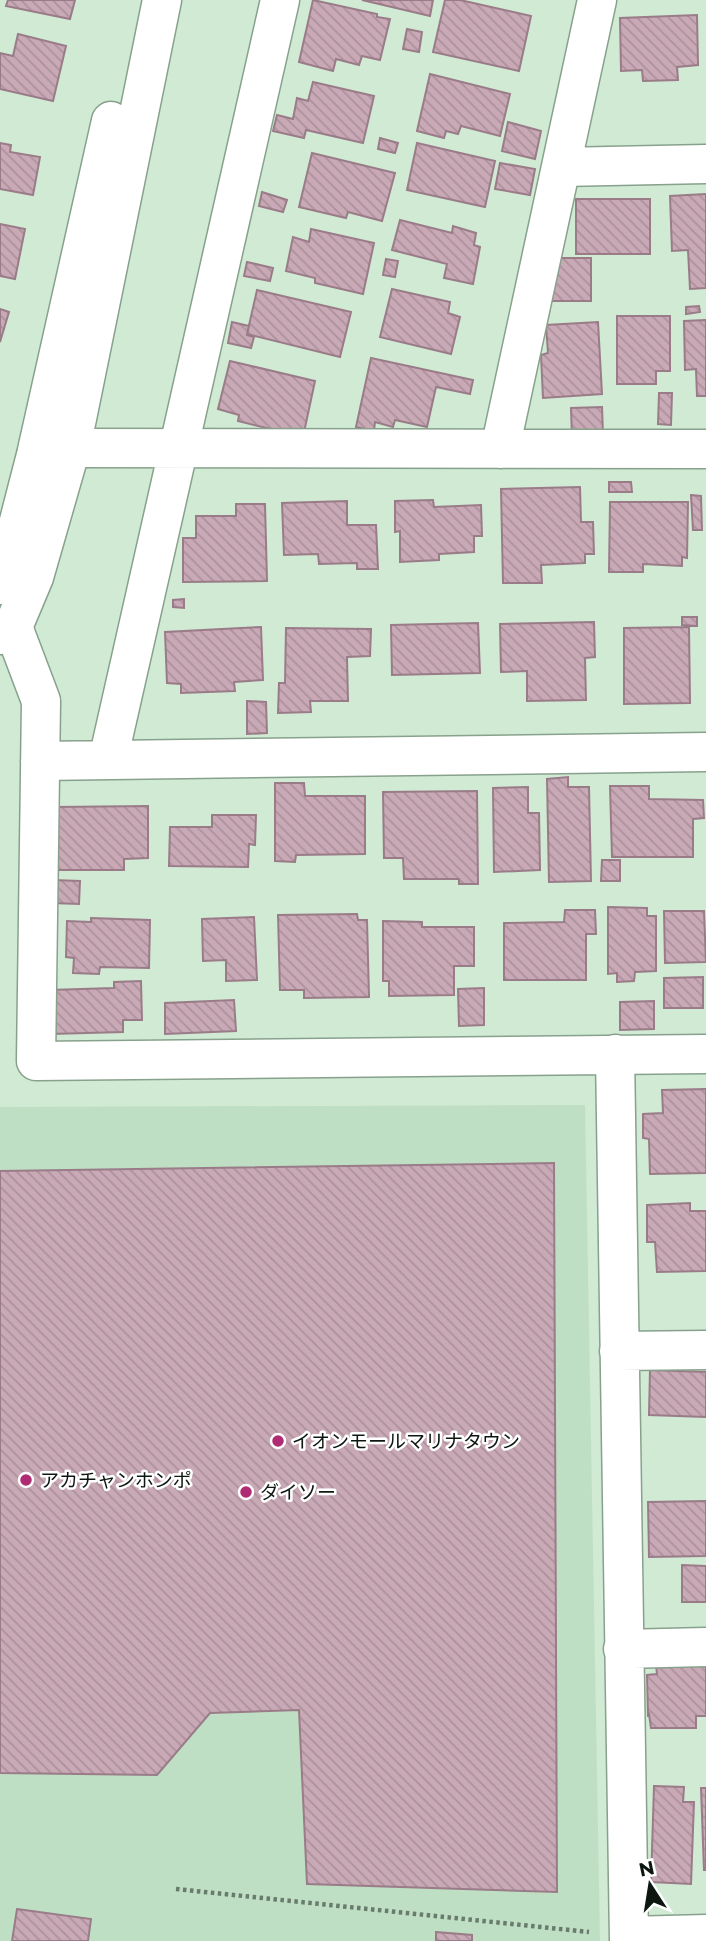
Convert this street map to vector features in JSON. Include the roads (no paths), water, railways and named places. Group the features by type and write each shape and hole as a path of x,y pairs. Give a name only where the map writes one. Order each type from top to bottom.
{"street":[{"path":"0,585 5,575 36,455 139,0"},
{"path":"162,0 71,448 34,577 6,631 41,701 36,1061 706,1054"},
{"path":"108,760 280,0"},
{"path":"500,449 597,0"},
{"path":"561,167 706,164"},
{"path":"71,448 706,449"},
{"path":"40,761 706,752"},
{"path":"615,1054 629,1938 706,1934"},
{"path":"619,1351 706,1350"},
{"path":"623,1649 706,1647"}],"place":[{"name":"イオンモールマリナタウン","path":"278,1441"},
{"name":"アカチャンホンポ","path":"26,1480"},
{"name":"ダイソー","path":"246,1492"}]}
